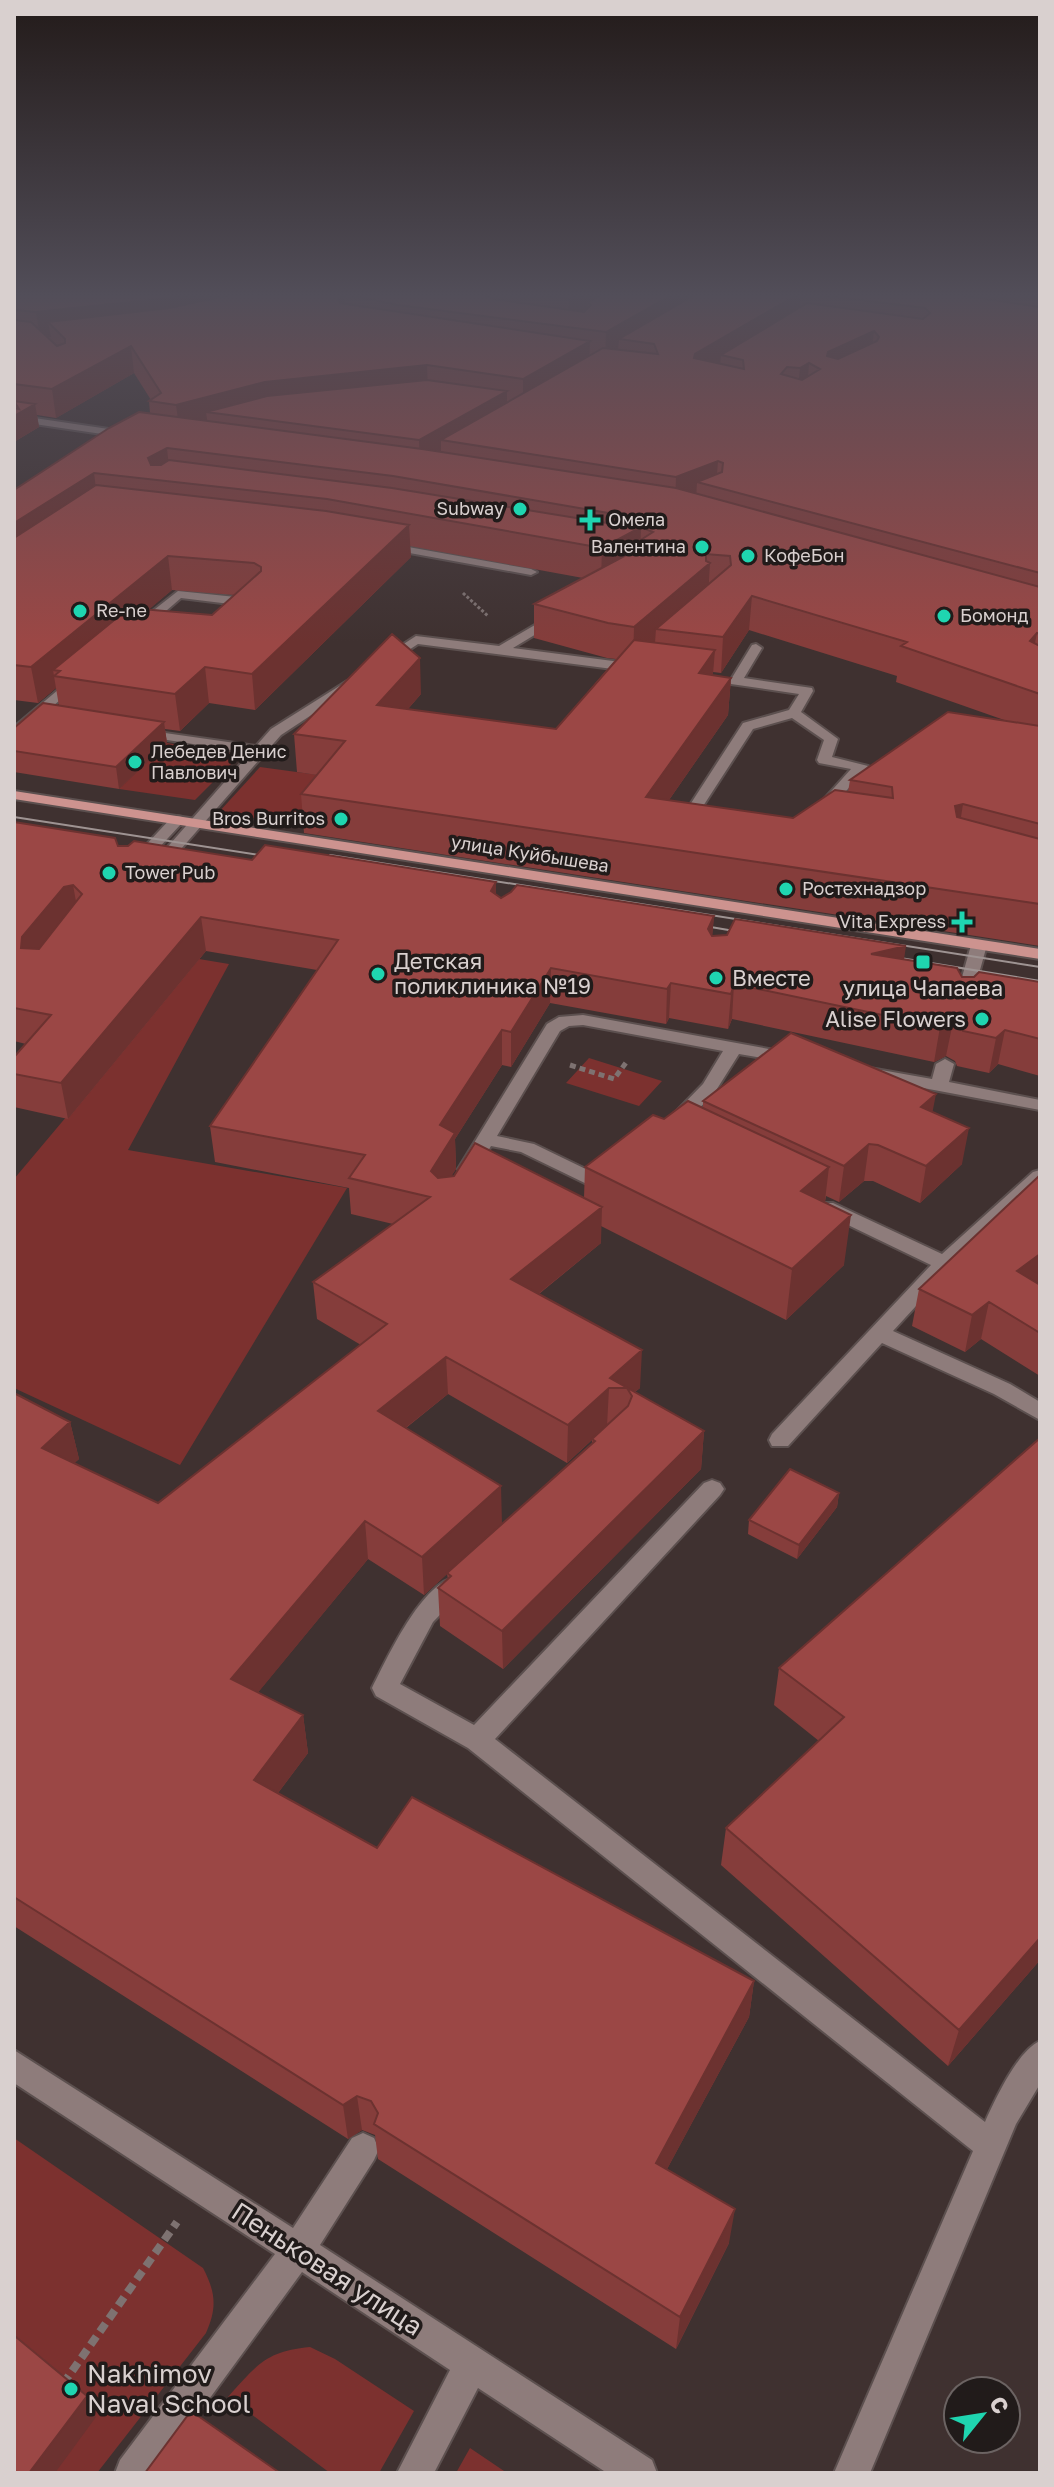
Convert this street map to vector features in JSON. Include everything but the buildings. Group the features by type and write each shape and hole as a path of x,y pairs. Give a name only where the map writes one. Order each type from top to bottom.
{"main road":[{"name":"улица Куйбышева","path":"15,796 197,823 531,881 1040,954"},
{"path":"141,849 177,855"}],"street":[{"path":"14,418 139,436 122,446"},
{"path":"368,544 531,572"},
{"path":"143,637 130,635 178,594 256,603 245,614"},
{"path":"501,650 567,610"},
{"path":"378,665 416,640 646,666"},
{"path":"691,814 748,726 794,713 807,691 729,680 756,648"},
{"path":"14,734 85,674"},
{"path":"177,855 197,823 276,732 365,674"},
{"path":"14,712 52,718"},
{"path":"794,713 831,739 824,760 861,766 813,819 827,822"},
{"path":"127,730 261,751"},
{"path":"128,872 141,849 177,820"},
{"path":"962,1004 979,945"},
{"path":"462,1180 553,1028 565,1021 684,1030 733,1047 806,1061"},
{"path":"679,1138 665,1131 707,1094 723,1071 733,1047"},
{"path":"939,1086 945,1064"},
{"path":"850,1069 1040,1105"},
{"path":"486,1139 527,1148 600,1183 621,1166"},
{"path":"780,1440 944,1263 1040,1176"},
{"path":"805,1197 944,1263"},
{"path":"877,1332 1002,1389 1040,1412"},
{"path":"477,1740 712,1489"},
{"path":"480,1562 424,1615 385,1688 477,1740 991,2146"},
{"path":"852,2473 1005,2113 1040,2056"},
{"name":"Пеньковая улица","path":"14,2065 639,2473"},
{"path":"133,2473 298,2250 363,2149"},
{"path":"415,2473 472,2363"}],"path":[{"path":"580,1068 614,1079 623,1069"},
{"path":"60,2388 201,2187"}],"shaded area":[{"path":"167,743 240,755 195,800 119,789"},
{"path":"260,767 348,779 309,826 218,813"},
{"path":"199,959 229,964 128,1150 347,1188 180,1465 14,1388 14,1179"},
{"path":"589,1058 662,1081 639,1106 566,1083"},
{"path":"14,2138 203,2268 213,2293 212,2316 206,2333 97,2473 14,2473"},
{"path":"310,2347 335,2359 414,2411 379,2473 330,2473 228,2397 247,2376 272,2356"},
{"path":"470,2448 507,2473 456,2473"}],"tram line":[{"path":"14,817 278,858"},
{"path":"330,855 1040,967"},
{"path":"693,924 752,934"},
{"path":"882,955 1040,981"}],"place":[{"name":"Subway","path":"520,509"},
{"name":"Омела","path":"590,520"},
{"name":"Валентина","path":"702,547"},
{"name":"КофеБон","path":"748,556"},
{"name":"Re-ne","path":"80,611"},
{"name":"Бомонд","path":"944,616"},
{"name":"Лебедев Денис Павлович","path":"135,762"},
{"name":"Bros Burritos","path":"341,819"},
{"name":"Tower Pub","path":"109,873"},
{"name":"Ростехнадзор","path":"786,889"},
{"name":"Vita Express","path":"962,922"},
{"name":"улица Чапаева","path":"923,962"},
{"name":"Детская поликлиника №19","path":"378,974"},
{"name":"Вместе","path":"716,978"},
{"name":"Alise Flowers","path":"982,1019"},
{"name":"Nakhimov Naval School","path":"71,2389"}]}
